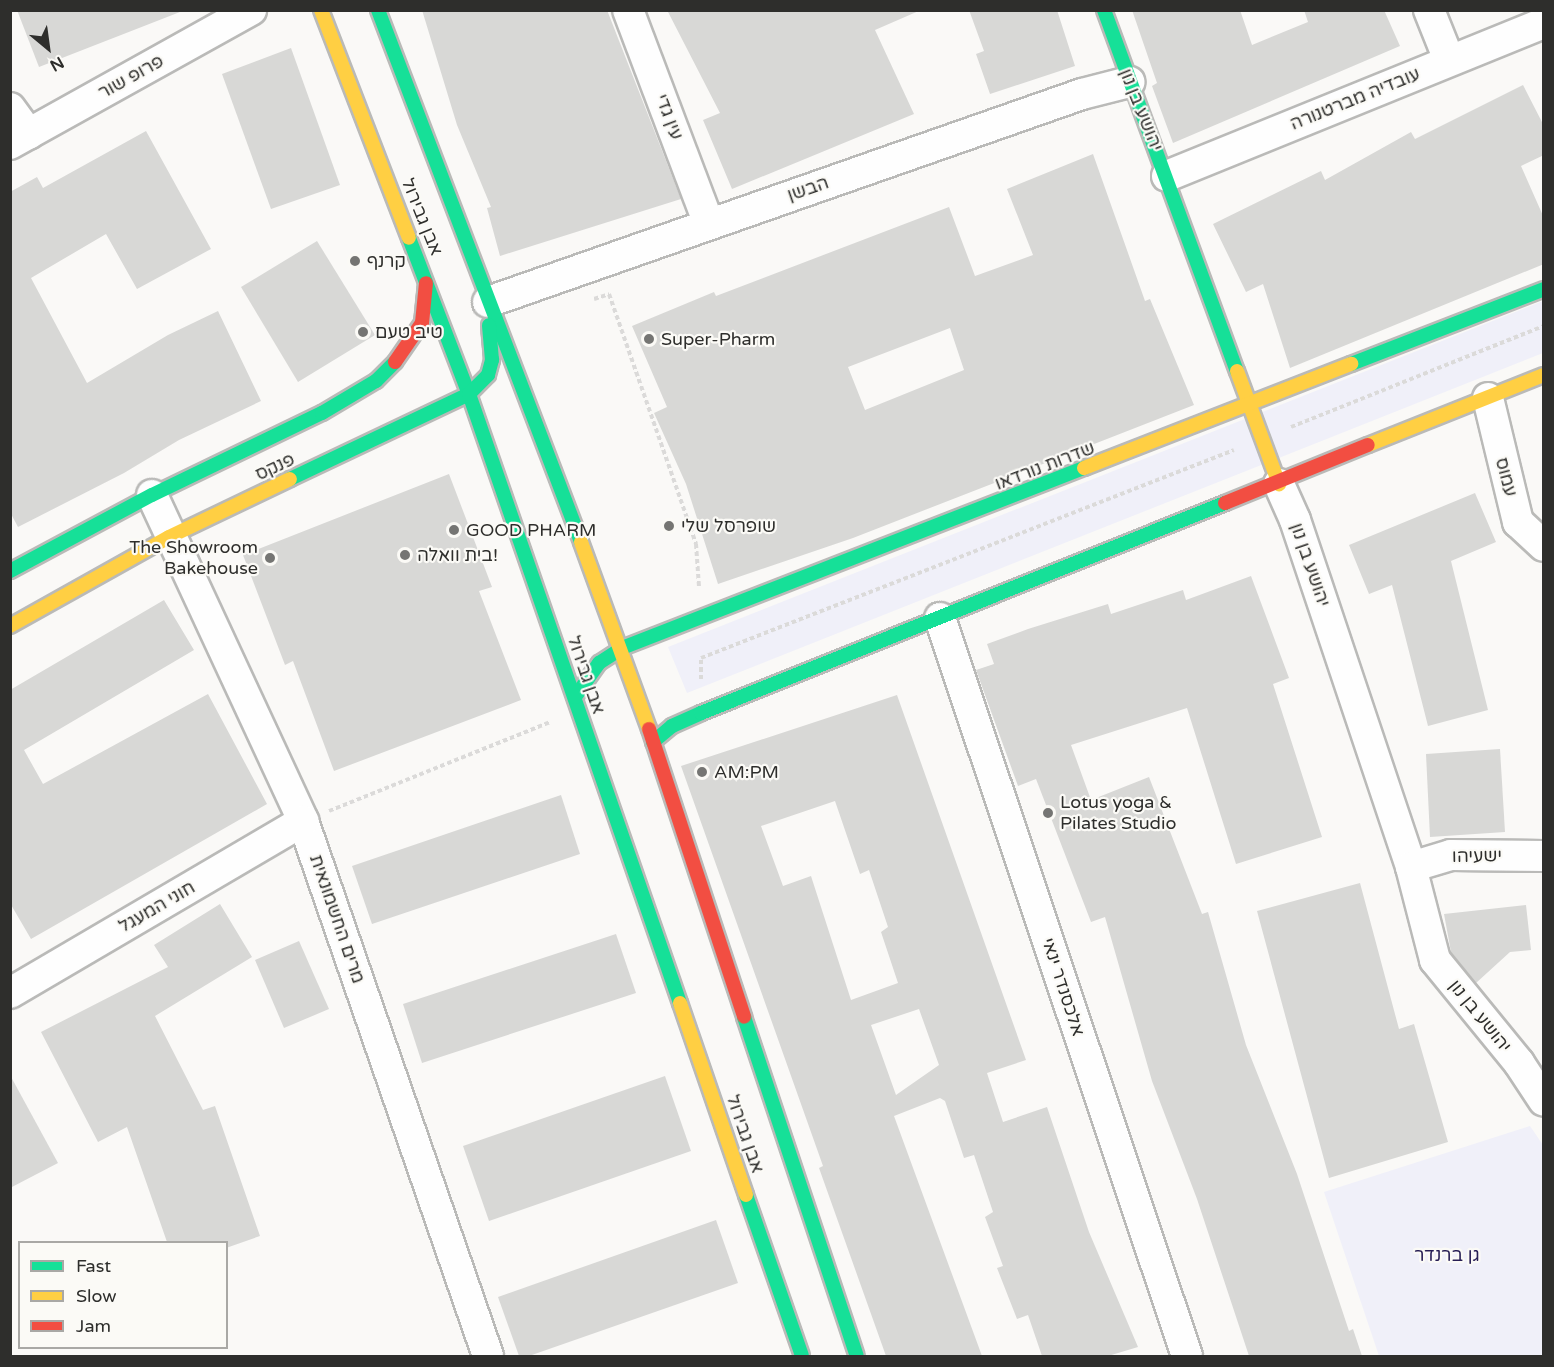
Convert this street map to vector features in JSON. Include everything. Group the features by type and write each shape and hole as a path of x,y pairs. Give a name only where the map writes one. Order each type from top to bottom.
{"main road":[{"name":"אבן גבירול","path":"321,10 426,276 469,394 802,1356"},
{"name":"אבן גבירול","path":"378,10 622,648 857,1356"},
{"name":"יהושע בן נון","path":"1104,10 1279,484"},
{"name":"פנקס","path":"10,571 152,495 322,413 376,381 404,353 422,324 426,276"},
{"name":"שדרות נורדאו","path":"578,704 599,663 622,648 1251,406 1544,289"},
{"name":"פנקס","path":"10,626 169,537 469,394 488,375 492,360 488,302"},
{"path":"653,742 672,726 701,713 1279,484 1544,375"}],"street":[{"name":"פרופ שור","path":"20,139 251,10"},
{"name":"עין גדי","path":"628,10 709,224"},
{"path":"1429,10 1449,60"},
{"name":"עובדיה מברטנורה","path":"1167,176 1544,23"},
{"name":"הבשן","path":"488,302 1082,94 1130,82"},
{"path":"10,108 20,139"},
{"name":"עמוס","path":"1488,398 1518,522 1544,546"},
{"name":"יהושע בן נון","path":"1279,484 1295,520 1411,867 1435,960 1519,1063 1544,1101"},
{"name":"מרים החשמונאית","path":"152,495 169,537 303,821 488,1356"},
{"name":"אלכסנדר ינאי","path":"940,618 1187,1356"},
{"name":"חוני המעגל","path":"10,993 303,821"},
{"name":"ישעיהו","path":"1411,867 1451,855 1544,856"}],"path":[{"path":"588,301 609,294 696,544 702,617 701,713"},
{"path":"701,658 1544,326"},
{"path":"303,821 578,704"}],"green space":[{"path":"1543,301 1543,353 687,693 668,647"},
{"name":"גן ברנדר","path":"1530,1126 1543,1145 1543,1356 1379,1356 1324,1192"}],"building":[{"path":"17,10 180,10 180,12 39,67"},
{"path":"422,10 607,10 681,199 500,256 487,208 491,207 457,125"},
{"path":"667,10 921,10 875,30 914,114 732,189 703,120 720,113"},
{"path":"969,10 1057,10 1075,66 990,94 976,54 984,51"},
{"path":"1132,10 1240,10 1252,45 1308,22 1304,10 1384,10 1400,46 1173,143 1152,86 1157,83"},
{"path":"291,48 340,185 271,209 222,74"},
{"path":"1523,85 1544,126 1544,155 1521,166 1544,218 1544,264 1290,368 1263,284 1246,292 1213,224 1321,171 1325,180 1411,132 1415,139"},
{"path":"146,131 211,249 137,289 106,234 31,278 87,383 168,335 218,311 261,401 179,440 124,473 18,527 10,512 10,192 37,177 43,188"},
{"path":"1093,154 1145,301 1150,299 1194,405 853,538 718,584 686,484 654,413 667,407 632,326 714,292 716,296 949,207 975,276 1033,255 1007,189","holes":["950,328 964,370 865,410 848,367"]},
{"path":"317,241 375,335 298,382 241,287"},
{"path":"449,474 492,587 479,591 521,700 334,771 293,661 285,665 243,555"},
{"path":"1475,493 1496,542 1451,561 1488,710 1428,726 1392,585 1369,594 1349,545"},
{"path":"1251,576 1289,678 1273,684 1322,837 1236,864 1187,708 1071,745 1091,800 1149,777 1202,914 1208,912 1246,1045 1297,1174 1349,1331 1353,1329 1362,1356 1249,1356 1197,1199 1152,1081 1105,917 1091,922 1036,779 1018,786 976,670 994,664 987,644 1028,629 1108,604 1111,614 1183,590 1186,600"},
{"path":"164,600 194,650 24,750 43,784 208,694 267,804 31,939 10,903 10,690"},
{"path":"897,695 1026,1060 987,1073 1003,1122 1047,1107 1089,1232 1138,1347 1108,1356 1042,1356 1028,1315 1017,1319 997,1268 1003,1266 985,1217 993,1212 974,1155 964,1158 945,1101 940,1098 894,1116 982,1356 886,1356 819,1168 823,1166 681,766","holes":["835,801 860,874 869,870 888,927 881,932 898,983 851,1000 811,876 783,886 761,826","919,1009 939,1065 896,1095 871,1025"]},
{"path":"1500,749 1505,832 1430,837 1426,754"},
{"path":"561,795 580,854 372,924 352,866"},
{"path":"1360,883 1399,1029 1414,1024 1448,1142 1329,1178 1257,911"},
{"path":"220,904 252,957 155,1016 203,1110 215,1106 260,1236 228,1247 228,1241 167,1241 127,1127 98,1142 41,1032 168,967 154,945"},
{"path":"1526,905 1531,950 1510,952 1476,983 1451,952 1444,914"},
{"path":"616,934 636,993 422,1063 403,1004"},
{"path":"299,941 329,1009 284,1028 255,960"},
{"path":"10,1075 58,1163 10,1188"},
{"path":"665,1076 691,1151 489,1221 463,1146"},
{"path":"716,1220 738,1283 529,1356 519,1356 498,1297"}],"traffic: fast":[{"path":"378,10 581,542"},
{"path":"1104,10 1237,371"},
{"path":"409,238 469,394 680,1003"},
{"path":"1351,364 1544,289"},
{"path":"290,479 469,394 488,375 492,360 489,325"},
{"path":"10,571 152,495 322,413 376,381 395,362"},
{"path":"575,697 599,663 622,648 1084,468"},
{"path":"653,742 672,726 701,713 1225,503"},
{"path":"744,1017 857,1356"},
{"path":"746,1195 802,1356"}],"traffic: slow":[{"path":"321,10 409,238"},
{"path":"1084,468 1351,364"},
{"path":"1237,371 1279,484"},
{"path":"1368,445 1544,375"},
{"path":"10,626 169,537 290,479"},
{"path":"581,542 649,729"},
{"path":"680,1003 746,1195"}],"traffic: jam":[{"path":"395,362 422,323 426,283"},
{"path":"1225,503 1368,445"},
{"path":"649,729 744,1017"}],"place":[{"name":"קרנף","path":"355,261"},
{"name":"טיב טעם","path":"363,332"},
{"name":"Super-Pharm","path":"649,339"},
{"name":"שופרסל שלי","path":"669,526"},
{"name":"GOOD PHARM","path":"454,530"},
{"name":"בית וואלה!","path":"405,555"},
{"name":"The Showroom Bakehouse","path":"270,558"},
{"name":"AM:PM","path":"702,772"},
{"name":"Lotus yoga & Pilates Studio","path":"1048,813"}]}
